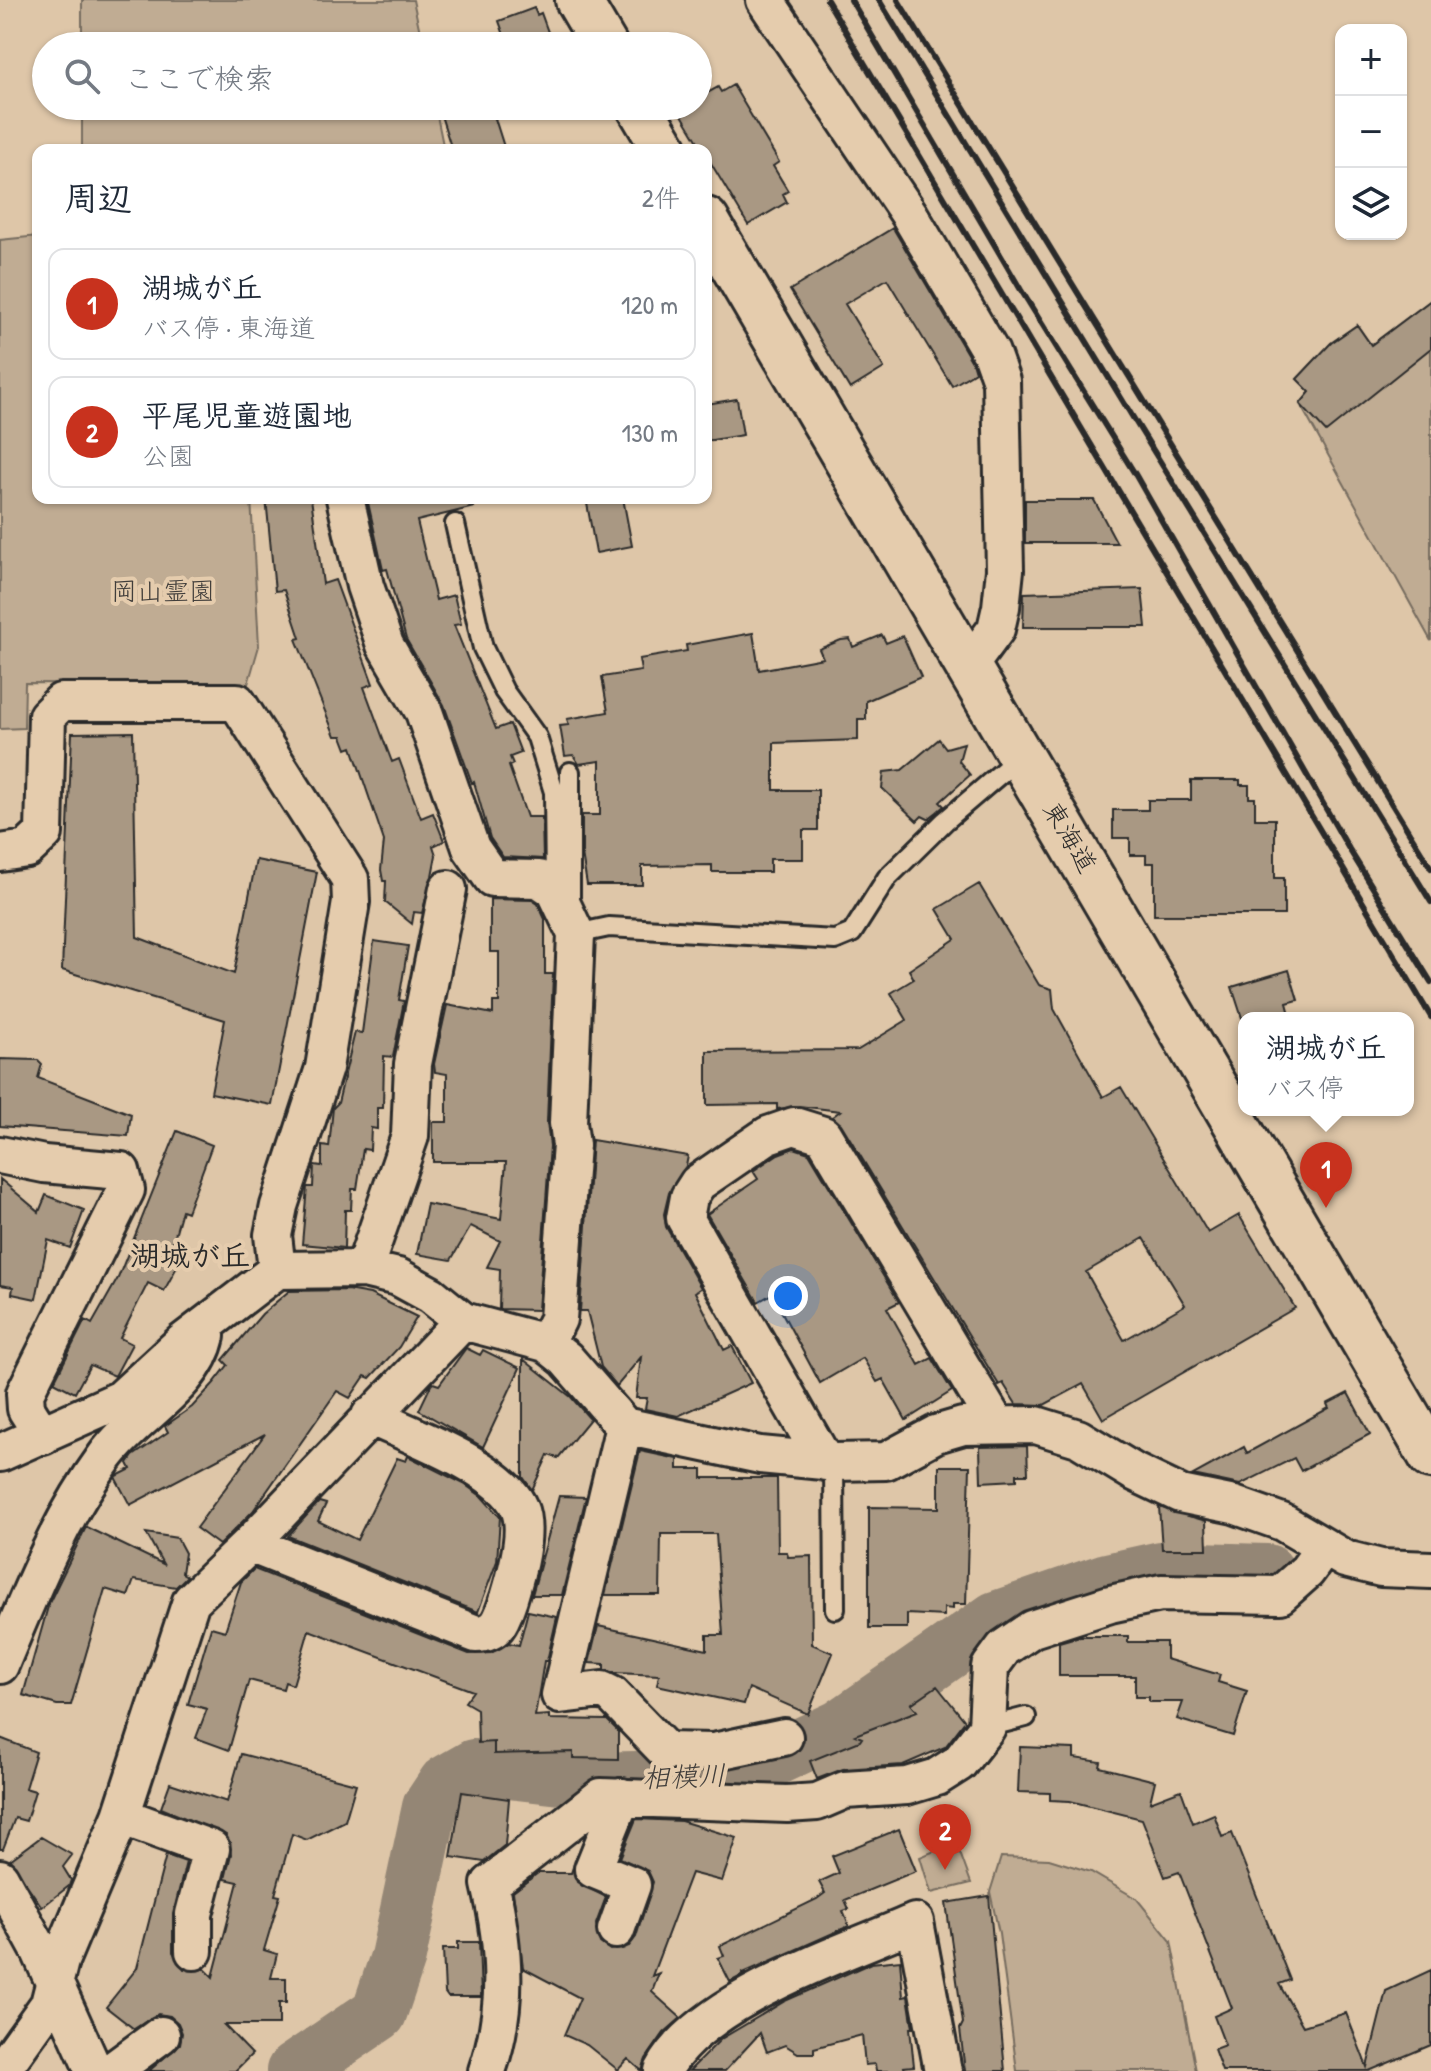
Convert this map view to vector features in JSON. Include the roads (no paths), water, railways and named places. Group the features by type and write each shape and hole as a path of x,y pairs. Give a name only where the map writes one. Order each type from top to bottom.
{"highway":[{"path":"578,0 597,32"},
{"path":"647,120 661,144"},
{"name":"東海道","path":"712,230 1431,1456"}],"street":[{"path":"774,3 909,214 991,353 1001,381 1005,554 1001,607 996,629 968,667"},
{"path":"346,504 365,586 385,645 424,712 471,848 492,878 539,879 567,913 570,1161 558,1319 546,1343"},
{"path":"0,853 27,849 44,833 47,716 61,702 237,702 350,879 351,902 331,1038 279,1206 273,1235 277,1270"},
{"path":"364,1269 410,1136 413,1064 448,889"},
{"path":"829,1462 685,1218 689,1197 698,1183 768,1135 794,1126 823,1135 996,1424"},
{"path":"0,1155 44,1164 121,1171 126,1190 25,1393 26,1409 43,1436"},
{"path":"0,1453 121,1399 183,1342 277,1270 364,1269 398,1277 431,1295 463,1321 546,1343 566,1359 624,1426 696,1444 829,1462 886,1461 936,1434 996,1424 1036,1425 1078,1438 1134,1472 1180,1494 1234,1505 1282,1522 1323,1549 1345,1559 1381,1568 1431,1570"},
{"path":"1,2071 49,2004 60,1961 121,1816 191,1601 250,1544 463,1321"},
{"path":"0,1665 62,1526 106,1455 203,1352 209,1324"},
{"path":"250,1544 476,1634 489,1634 500,1624 521,1561 520,1508 496,1478 370,1416"},
{"path":"624,1426 560,1695 602,1690 612,1695 666,1751 713,1752 784,1737"},
{"path":"487,2071 500,2021 504,1972 501,1931 490,1884 601,1797 787,1804 817,1802 845,1790 907,1786 937,1777 959,1763 987,1727 990,1667 1004,1648 1032,1629 1110,1604 1161,1593 1280,1595 1307,1571 1323,1549"},
{"path":"616,1930 632,1885 593,1869 622,1797"},
{"path":"121,1816 211,1849 194,1914 194,1951"},
{"path":"0,1878 55,1982 94,2071"},
{"path":"663,2071 699,2027 727,2006 915,1922 943,2071"},
{"path":"112,2071 161,2035"}],"lane":[{"path":"455,524 483,648 504,691 537,737 554,792 567,913"},
{"path":"567,913 609,927 835,940 852,933 887,878 945,821 1021,756"},
{"path":"567,913 570,772"},
{"path":"829,1462 835,1609"},
{"path":"987,1727 1026,1717"}],"waterway":[{"name":"相模川","path":"294,2071 379,2013 398,1957 430,1807 446,1783 474,1767 587,1780 734,1777 841,1727 996,1619 1107,1581 1161,1569 1267,1572"}],"railway":[{"path":"827,0 1431,1017"},
{"path":"851,0 1021,290 1135,474 1349,849 1431,982"},
{"path":"879,0 1431,902"},
{"path":"898,0 1431,868"}],"place":[{"name":"湖城が丘","path":"1326,1208"},
{"name":"平尾児童遊園地","path":"945,1870"}],"district":[{"name":"湖城が丘","path":"190,1256"}],"park label":[{"name":"岡山霊園","path":"163,591"}]}
